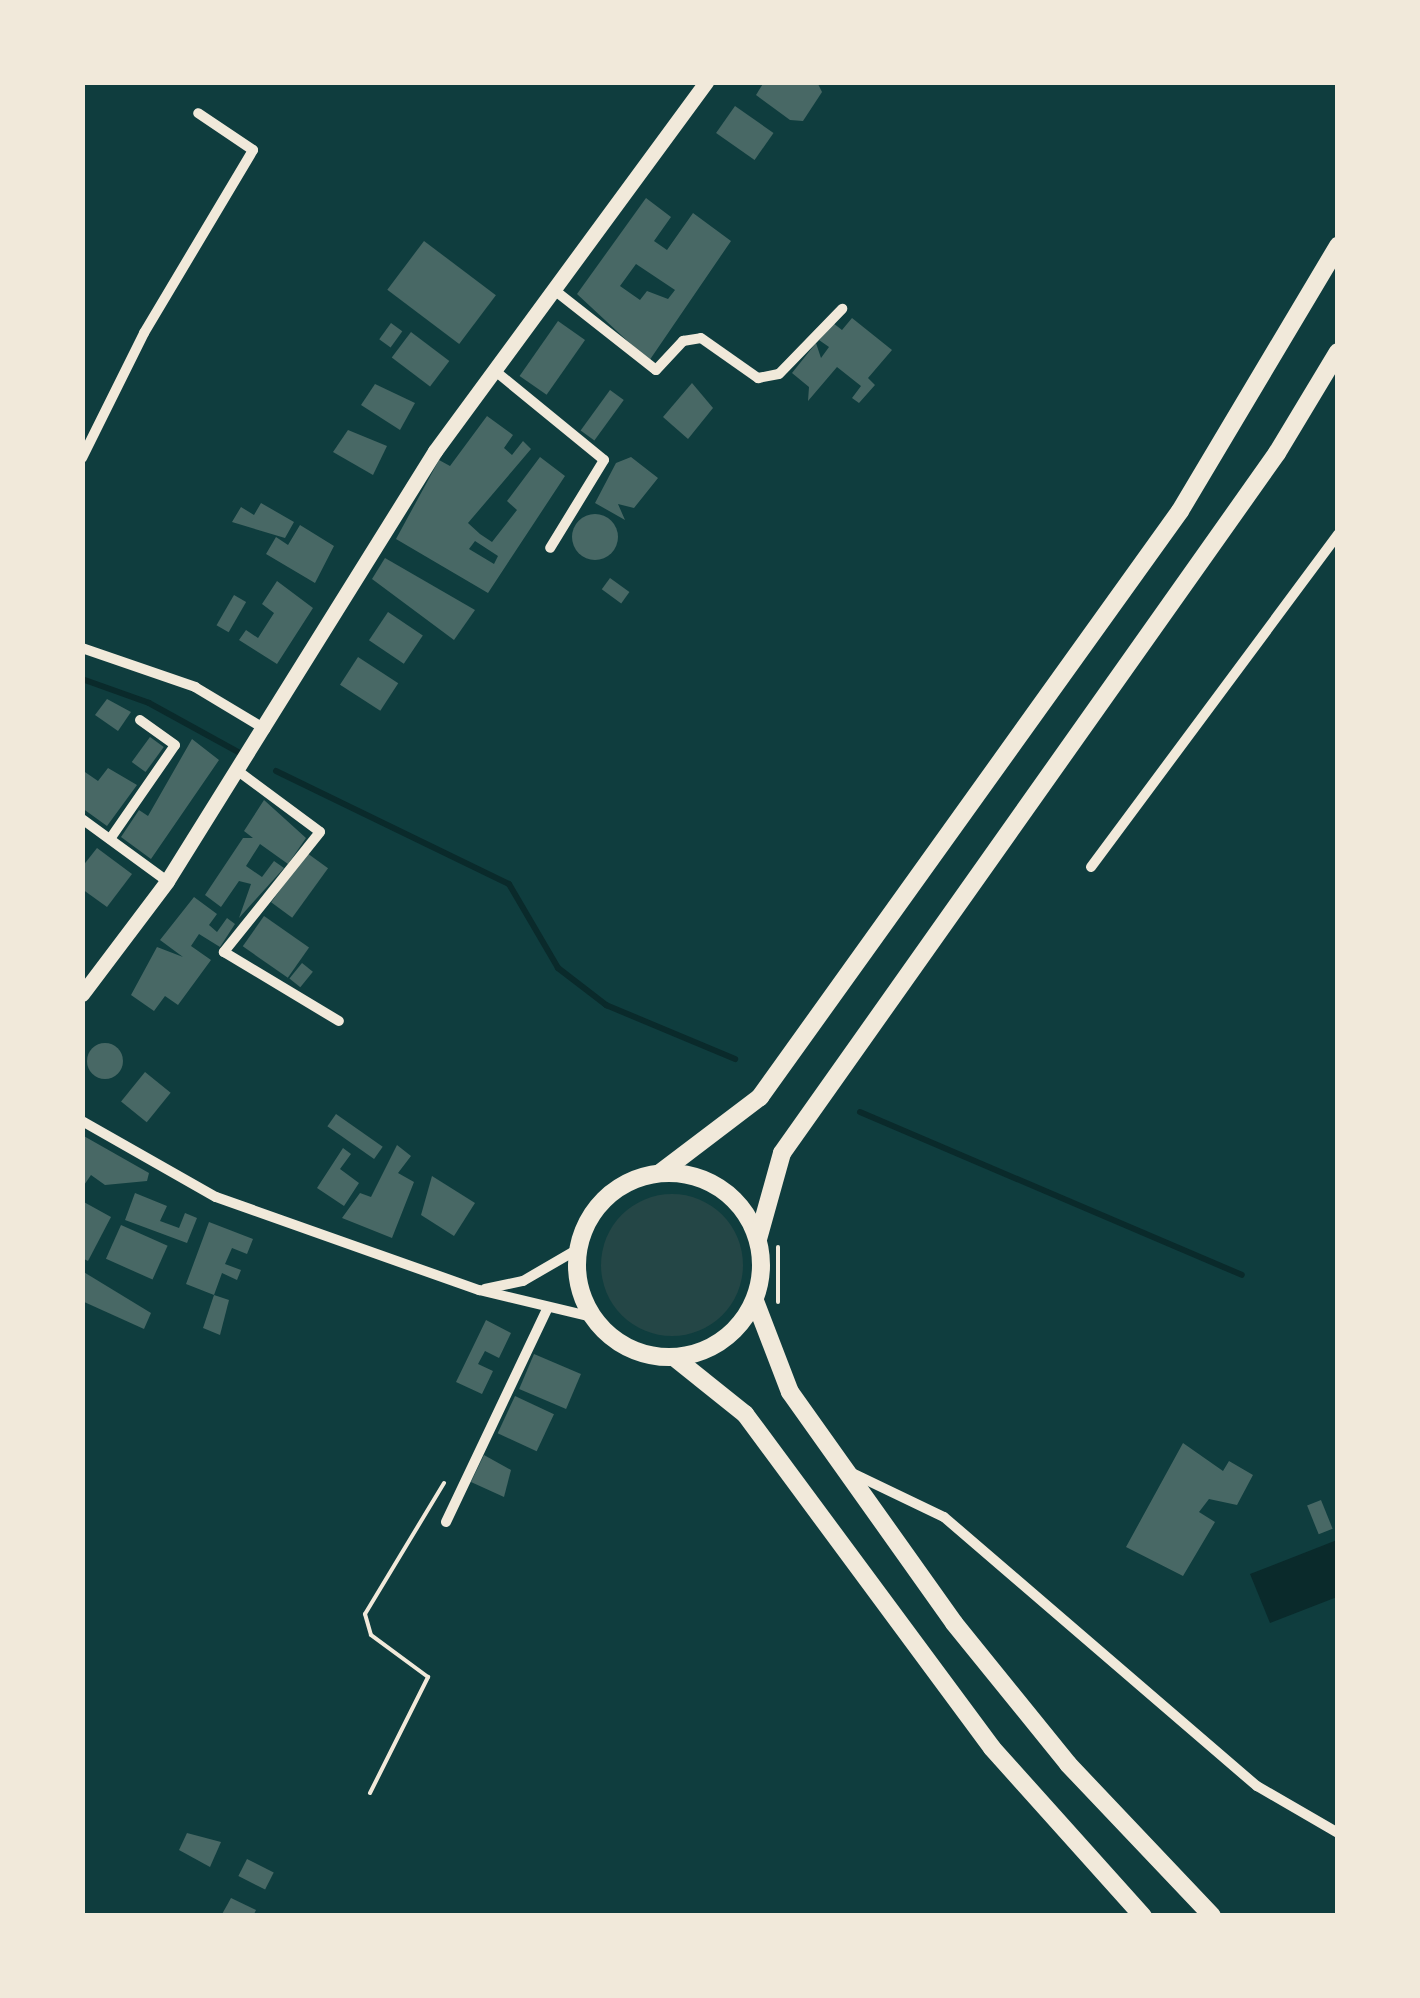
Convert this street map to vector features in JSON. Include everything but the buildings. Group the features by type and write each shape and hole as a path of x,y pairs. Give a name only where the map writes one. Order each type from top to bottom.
{"main road":[{"path":"1143,1916 992,1748 745,1414 675,1358 629,1347 592,1316 578,1249 614,1190 660,1173 760,1098 1180,510 1338,246"},
{"path":"1212,1916 1015,1702 790,1392 755,1301 758,1239 782,1153 1299,417 1338,352"},
{"path":"1299,417 1338,387"},
{"path":"660,1173 720,1188 758,1239"},
{"path":"675,1358 737,1330 755,1301"}],"street":[{"path":"82,994 167,882 494,370 706,82"},
{"path":"82,458 144,332 252,150 198,113"},
{"path":"553,289 656,370 683,342 702,338 758,378 779,374 842,309"},
{"path":"494,370 604,460 550,548"},
{"path":"1092,867 1338,534"},
{"path":"82,648 196,687 265,729"},
{"path":"110,839 175,745 140,720"},
{"path":"238,772 320,832 224,952 340,1021"},
{"path":"82,819 167,882"},
{"path":"82,1121 216,1197 479,1290 592,1316"},
{"path":"479,1290 524,1282 578,1249"},
{"path":"446,1522 548,1307"},
{"path":"844,1470 944,1517 1257,1786 1338,1832"}],"path":[{"path":"778,1234 780,1318"},
{"path":"370,1793 428,1676 371,1635 365,1614 452,1471"}],"shaded area":[{"path":"672,1194 699,1199 722,1215 738,1238 743,1265 738,1292 722,1315 699,1331 672,1336 645,1331 622,1315 606,1292 601,1265 606,1238 622,1215 645,1199"},
{"path":"1337,1540 1337,1597 1270,1623 1250,1574"}],"waterway":[{"path":"82,679 149,703 240,753"},
{"path":"276,771 509,884 558,968 606,1005 735,1059"},
{"path":"860,1112 1242,1275"}]}
